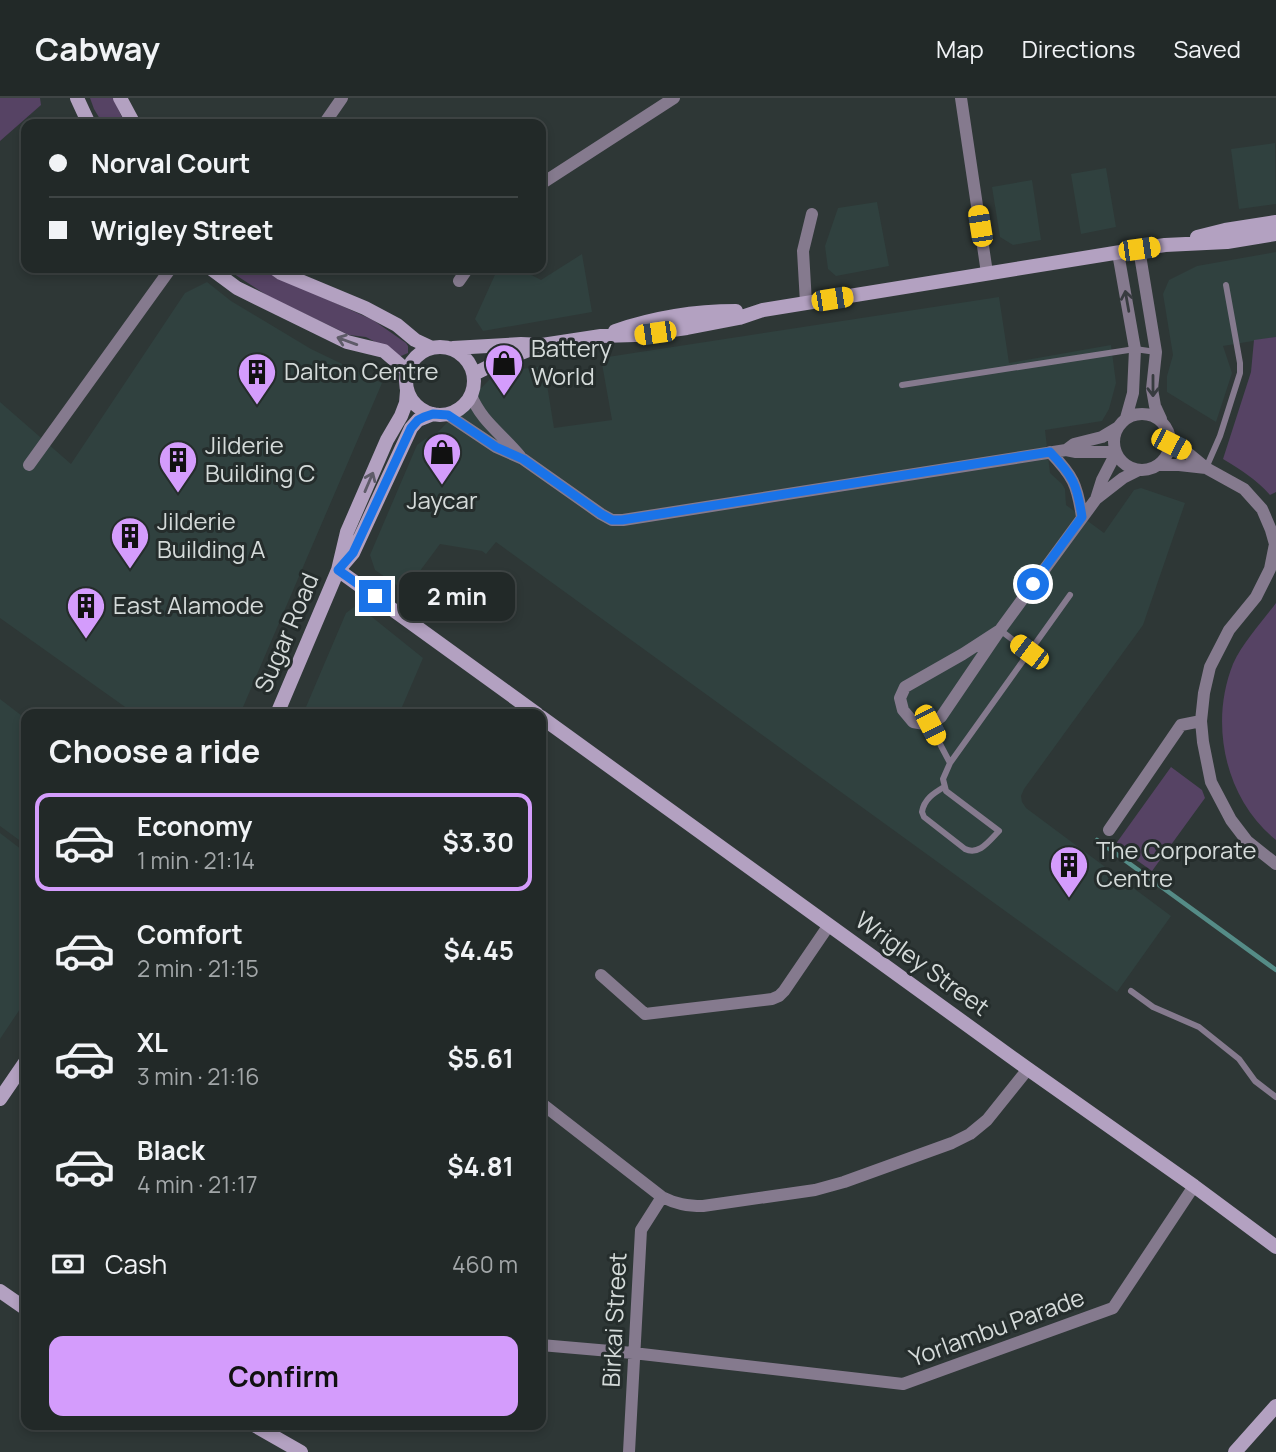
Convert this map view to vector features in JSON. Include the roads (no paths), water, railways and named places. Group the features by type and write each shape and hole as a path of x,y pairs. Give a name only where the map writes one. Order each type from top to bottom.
{"main road":[{"path":"77,98 87,119"},
{"path":"121,98 132,119"},
{"path":"453,348 463,355 474,374 474,384 466,404 448,415 433,414 418,408 407,391 406,370 419,352 430,347 542,345 601,336 632,325 682,316 763,310 1165,245 1226,230 1276,222"},
{"path":"1165,245 1227,242 1276,234"},
{"path":"217,273 237,288 347,342 384,351 406,370"},
{"path":"281,273 365,308 430,347"},
{"path":"474,374 542,345"},
{"path":"338,570 347,533 387,440 401,416 407,391"},
{"path":"338,570 353,553 411,428 418,420 433,414"},
{"name":"Sugar Road","path":"279,709 338,570"},
{"name":"Wrigley Street","path":"338,570 530,709"},
{"name":"Wrigley Street","path":"546,720 1276,1247"},
{"path":"0,1099 21,1068"},
{"path":"0,1291 21,1306"},
{"path":"1235,1452 1276,1406"},
{"path":"262,1430 301,1452"}],"street":[{"path":"327,119 342,98"},
{"path":"546,181 674,98"},
{"path":"961,98 987,274"},
{"path":"806,303 803,251 812,214"},
{"path":"1117,428 1114,438 1116,452 1130,467 1149,470 1166,459 1171,444 1170,434 1155,406 1152,389 1156,352 1139,249"},
{"path":"1118,253 1135,349 1133,393 1126,418"},
{"path":"29,465 168,273"},
{"path":"459,281 465,273"},
{"path":"471,395 483,418 523,459"},
{"path":"1066,450 1074,444 1102,437 1135,414 1144,413 1161,419"},
{"path":"448,415 496,447 523,459 612,520 1050,452 1116,452"},
{"path":"1171,444 1244,489 1262,509 1276,544 1270,569 1256,597 1230,630 1210,667 1201,721 1211,782 1231,820 1247,841 1276,864"},
{"path":"1050,452 1067,470 1079,492 1082,517"},
{"path":"1096,499 1116,452"},
{"path":"1158,465 1206,468"},
{"path":"1000,629 905,687 900,698 903,710 913,722 930,725 941,717 1000,629 1096,499 1123,478 1139,470"},
{"path":"1109,830 1181,726 1201,721"},
{"path":"601,975 645,1014 772,999 784,991 829,925"},
{"path":"546,1107 662,1196 675,1204 703,1206 793,1195 844,1182 952,1143 970,1134 987,1120 1028,1069"},
{"name":"Yorlambu Parade","path":"546,1345 903,1384 1113,1308 1194,1186"},
{"name":"Birkai Street","path":"629,1452 641,1230 662,1196"}],"lane":[{"path":"1206,468 1220,436 1240,373 1226,285"},
{"path":"902,385 1135,349 1156,352"},
{"path":"944,787 934,793 923,806 924,817 970,852 983,847 999,831 946,791 944,774 1070,595"},
{"path":"1000,629 1029,652"},
{"path":"930,725 950,763"},
{"path":"1131,991 1153,1007 1199,1027 1240,1059 1255,1081 1276,1097"}],"waterway":[{"path":"1097,840 1276,970"}],"place":[{"name":"Battery World","path":"504,397"},
{"name":"Dalton Centre","path":"257,406"},
{"name":"Jaycar","path":"442,486"},
{"name":"Jilderie Building C","path":"178,494"},
{"name":"Jilderie Building A","path":"130,570"},
{"name":"East Alamode","path":"86,640"},
{"name":"The Corporate Centre","path":"1069,899"}]}
